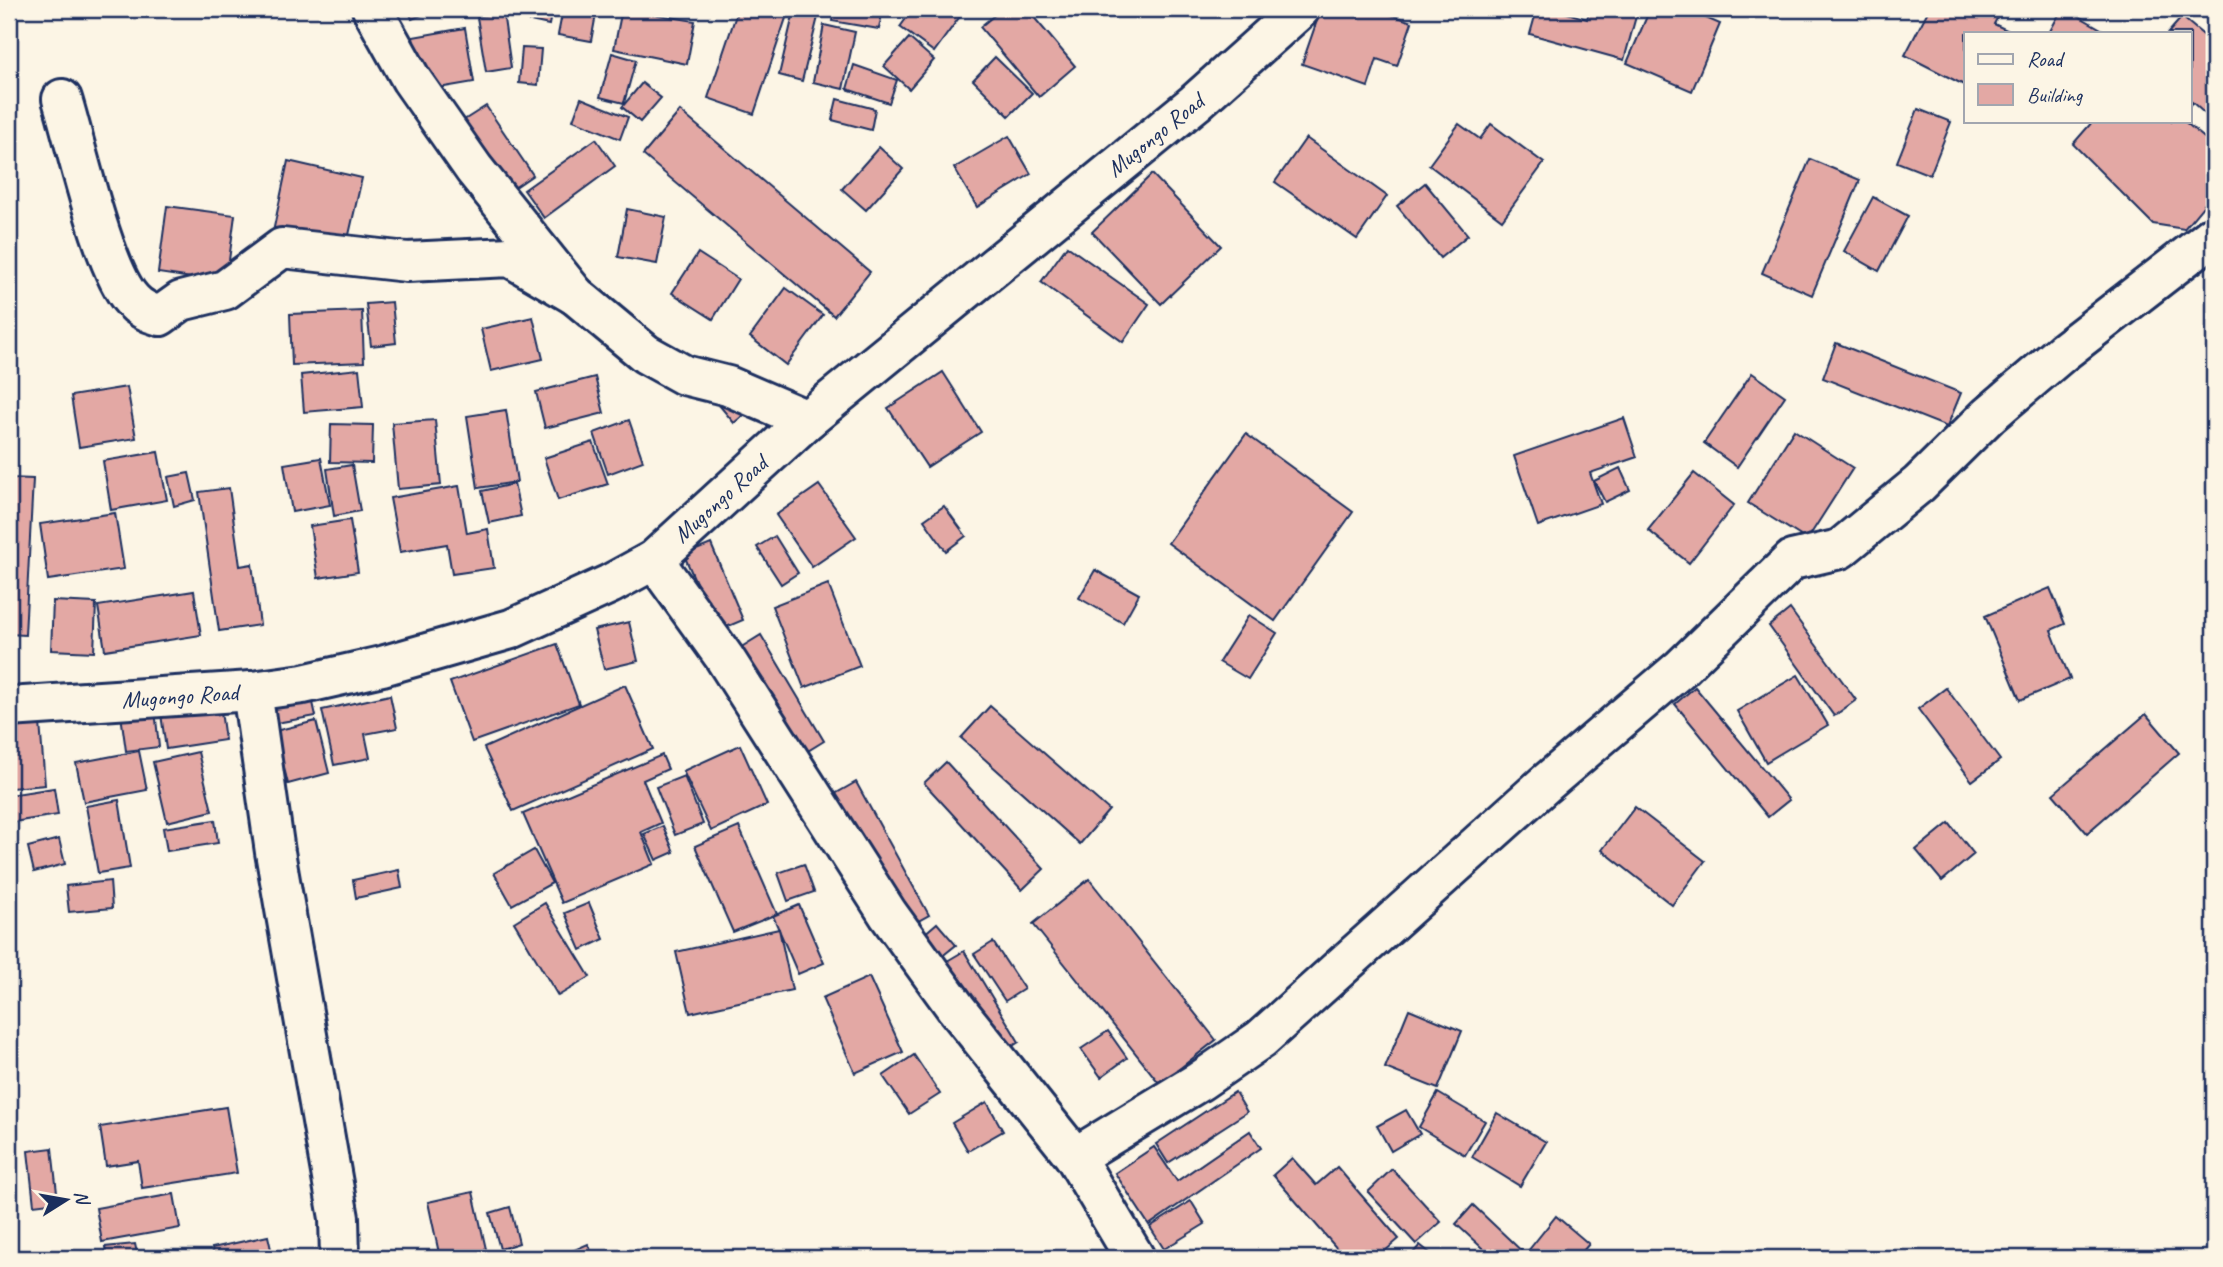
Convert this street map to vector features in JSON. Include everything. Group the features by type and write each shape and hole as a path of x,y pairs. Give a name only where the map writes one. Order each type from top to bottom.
{"street":[{"path":"372,9 411,79 474,169 575,295"},
{"name":"Mugongo Road","path":"9,708 252,691 303,684 382,666 510,629 587,596 654,560 807,420 1195,103 1300,9"},
{"path":"62,99 108,254 131,300 147,312 160,316 181,301 225,290 282,248 407,262 510,257 575,295 646,354 684,375 728,386 807,420"},
{"path":"1075,1157 1200,1081 1261,1039 1544,785 1680,669 1792,560 1840,549 1919,484 1989,415 2053,361 2214,235"},
{"path":"654,560 724,657 896,925 956,1007 1075,1157 1135,1258"},
{"path":"252,691 275,852 339,1218 340,1258"}],"building":[{"path":"408,9 437,9 412,19"},
{"path":"523,9 552,9 549,25 521,19"},
{"path":"563,9 597,9 591,41 558,35"},
{"path":"622,9 695,21 687,64 614,49"},
{"path":"738,9 789,9 754,114 708,98"},
{"path":"834,9 883,9 879,29 832,21"},
{"path":"913,9 952,9 961,15 934,52 900,27"},
{"path":"1002,9 1027,9 1075,66 1039,97 980,27"},
{"path":"1321,9 1375,9 1412,22 1397,66 1377,59 1368,87 1302,64"},
{"path":"1537,9 1554,9 1587,19 1590,9 1638,9 1624,60 1530,34"},
{"path":"1650,9 1685,9 1720,24 1692,91 1627,63"},
{"path":"1929,9 2002,9 1994,24 2011,32 1964,32 1964,85 1905,55"},
{"path":"2062,9 2066,9 2106,32 2050,32"},
{"path":"794,11 818,17 802,81 779,75"},
{"path":"503,12 511,68 486,72 477,17"},
{"path":"2182,17 2214,44 2214,122 2192,102 2192,32 2169,32"},
{"path":"824,25 855,32 843,89 813,82"},
{"path":"465,28 474,82 421,91 413,37"},
{"path":"909,38 934,60 909,89 884,66"},
{"path":"522,48 541,49 538,85 519,83"},
{"path":"612,53 636,60 624,103 600,97"},
{"path":"995,57 1032,93 1009,116 973,80"},
{"path":"854,65 897,80 889,103 847,89"},
{"path":"642,83 661,98 640,122 622,107"},
{"path":"581,98 628,117 620,139 573,120"},
{"path":"837,99 875,109 871,130 832,120"},
{"path":"486,106 533,175 508,192 461,122"},
{"path":"1918,109 1951,122 1930,175 1897,162"},
{"path":"680,111 870,272 834,316 643,155"},
{"path":"2092,122 2185,122 2214,146 2214,193 2184,229 2153,224 2073,144"},
{"path":"1459,124 1480,139 1491,124 1544,163 1502,220 1429,165"},
{"path":"1009,136 1031,174 977,207 954,168"},
{"path":"1306,138 1387,196 1357,239 1275,182"},
{"path":"596,139 615,166 544,218 524,190"},
{"path":"879,147 903,169 866,210 842,189"},
{"path":"1810,159 1860,180 1812,295 1762,273"},
{"path":"288,161 362,178 346,248 273,232"},
{"path":"1152,174 1221,246 1161,304 1092,232"},
{"path":"1425,183 1468,235 1440,258 1397,206"},
{"path":"1873,197 1908,216 1879,271 1844,251"},
{"path":"167,206 235,215 226,283 158,273"},
{"path":"627,209 666,217 657,264 618,257"},
{"path":"1067,246 1149,304 1123,342 1041,282"},
{"path":"698,253 738,279 713,319 672,293"},
{"path":"786,288 823,315 786,365 750,337"},
{"path":"392,302 396,343 371,346 366,304"},
{"path":"362,311 364,362 292,365 290,314"},
{"path":"533,317 543,359 491,371 481,329"},
{"path":"1836,343 1961,393 1947,427 1823,378"},
{"path":"359,369 363,407 304,412 301,375"},
{"path":"943,372 981,432 927,467 888,408"},
{"path":"1752,373 1785,396 1737,467 1704,443"},
{"path":"595,377 604,413 545,428 536,392"},
{"path":"127,387 136,438 79,447 71,396"},
{"path":"714,399 754,406 734,423"},
{"path":"506,410 517,482 478,488 467,416"},
{"path":"1624,418 1637,457 1590,473 1601,504 1538,526 1514,456"},
{"path":"435,420 441,485 398,489 392,423"},
{"path":"629,420 643,461 608,474 594,433"},
{"path":"331,424 373,425 372,463 330,462"},
{"path":"1794,430 1853,468 1807,540 1748,503"},
{"path":"1246,434 1353,512 1275,621 1168,543"},
{"path":"593,442 608,484 558,500 544,458"},
{"path":"158,452 167,500 111,510 103,461"},
{"path":"321,458 330,505 292,512 284,464"},
{"path":"352,465 360,511 334,516 327,469"},
{"path":"1620,468 1630,490 1605,502 1594,481"},
{"path":"189,473 195,500 174,506 168,477"},
{"path":"1694,473 1734,505 1689,563 1648,530"},
{"path":"9,478 33,479 25,635 9,634"},
{"path":"514,484 521,516 489,523 482,491"},
{"path":"819,485 856,537 812,567 776,515"},
{"path":"459,486 467,533 488,529 494,568 452,574 447,544 400,552 390,498"},
{"path":"229,488 240,566 252,564 260,625 219,631 199,492"},
{"path":"944,506 966,536 946,551 924,520"},
{"path":"115,513 124,569 48,580 40,524"},
{"path":"350,520 358,572 318,578 310,526"},
{"path":"775,536 798,573 781,584 757,547"},
{"path":"711,544 743,620 717,631 684,555"},
{"path":"1095,570 1139,594 1123,623 1079,598"},
{"path":"828,584 860,666 804,688 772,606"},
{"path":"2050,588 2065,624 2051,630 2070,679 2020,700 1985,616"},
{"path":"194,591 201,635 105,650 98,606"},
{"path":"53,601 96,603 94,652 51,650"},
{"path":"1790,609 1856,700 1834,716 1769,626"},
{"path":"1249,615 1277,633 1248,679 1219,662"},
{"path":"629,622 638,661 604,669 594,630"},
{"path":"761,635 824,741 798,757 735,651"},
{"path":"557,644 579,704 472,742 450,682"},
{"path":"1798,675 1828,725 1766,762 1737,711"},
{"path":"625,685 653,749 513,811 484,748"},
{"path":"1695,687 1789,800 1768,817 1675,704"},
{"path":"1946,688 2000,760 1972,781 1918,709"},
{"path":"390,695 397,728 365,734 370,758 334,765 322,710"},
{"path":"312,698 316,716 276,723 273,705"},
{"path":"220,704 225,740 166,749 161,714"},
{"path":"990,706 1109,810 1080,844 961,738"},
{"path":"155,710 159,747 126,751 121,715"},
{"path":"2146,714 2179,753 2087,833 2053,794"},
{"path":"316,721 329,773 288,784 275,731"},
{"path":"40,723 45,785 11,788 9,725"},
{"path":"740,745 767,805 711,831 683,771"},
{"path":"139,751 147,790 84,802 76,763"},
{"path":"198,752 212,811 167,822 153,762"},
{"path":"662,755 668,769 643,780 661,823 641,832 654,864 562,903 523,814"},
{"path":"946,762 1044,869 1022,890 924,783"},
{"path":"684,776 703,824 675,835 656,787"},
{"path":"856,782 929,915 902,930 828,798"},
{"path":"54,788 58,815 13,822 9,795"},
{"path":"119,800 130,868 98,873 86,806"},
{"path":"1635,807 1705,861 1672,905 1602,850"},
{"path":"215,820 218,843 167,851 163,828"},
{"path":"1949,823 1974,854 1942,881 1916,850"},
{"path":"663,826 674,852 656,860 644,834"},
{"path":"739,827 777,914 733,932 695,846"},
{"path":"59,839 65,864 34,872 28,847"},
{"path":"534,850 552,883 512,905 494,873"},
{"path":"804,864 814,892 788,901 778,873"},
{"path":"399,870 402,888 356,898 353,880"},
{"path":"1089,879 1216,1040 1160,1084 1033,924"},
{"path":"110,881 112,908 69,912 66,886"},
{"path":"545,903 590,977 558,996 514,922"},
{"path":"589,903 604,939 581,950 565,913"},
{"path":"799,905 824,963 798,974 773,916"},
{"path":"937,923 956,945 935,962 916,941"},
{"path":"779,929 792,990 690,1013 676,952"},
{"path":"993,942 1024,989 1005,1001 974,954"},
{"path":"964,951 1019,1042 997,1056 942,964"},
{"path":"869,977 903,1052 855,1073 822,998"},
{"path":"1409,1009 1462,1031 1438,1089 1385,1068"},
{"path":"1108,1031 1127,1058 1101,1077 1081,1049"},
{"path":"914,1055 940,1094 909,1114 883,1076"},
{"path":"1235,1092 1247,1112 1168,1163 1156,1144"},
{"path":"1438,1093 1485,1121 1465,1155 1419,1127"},
{"path":"987,1102 1003,1131 968,1151 952,1123"},
{"path":"226,1107 237,1173 142,1188 138,1161 106,1166 100,1127"},
{"path":"1406,1110 1420,1134 1391,1151 1377,1126"},
{"path":"1497,1113 1546,1142 1520,1186 1472,1157"},
{"path":"1250,1131 1261,1148 1149,1225 1115,1173 1154,1147 1177,1181"},
{"path":"52,1148 58,1202 34,1205 28,1151"},
{"path":"1292,1158 1316,1185 1337,1167 1399,1239 1377,1258 1345,1258 1273,1175"},
{"path":"1392,1169 1441,1222 1416,1244 1368,1192"},
{"path":"473,1192 488,1258 440,1258 428,1202"},
{"path":"174,1194 180,1228 102,1242 96,1208"},
{"path":"1191,1201 1205,1224 1164,1249 1150,1227"},
{"path":"1473,1205 1529,1258 1493,1258 1456,1224"},
{"path":"510,1207 519,1243 500,1249 490,1213"},
{"path":"1556,1216 1589,1244 1577,1258 1537,1258 1528,1251"},
{"path":"268,1236 273,1258 214,1258 212,1248"},
{"path":"135,1244 138,1258 107,1258 105,1247"},
{"path":"588,1244 594,1258 556,1258"},
{"path":"1420,1245 1436,1258 1409,1258"}]}
